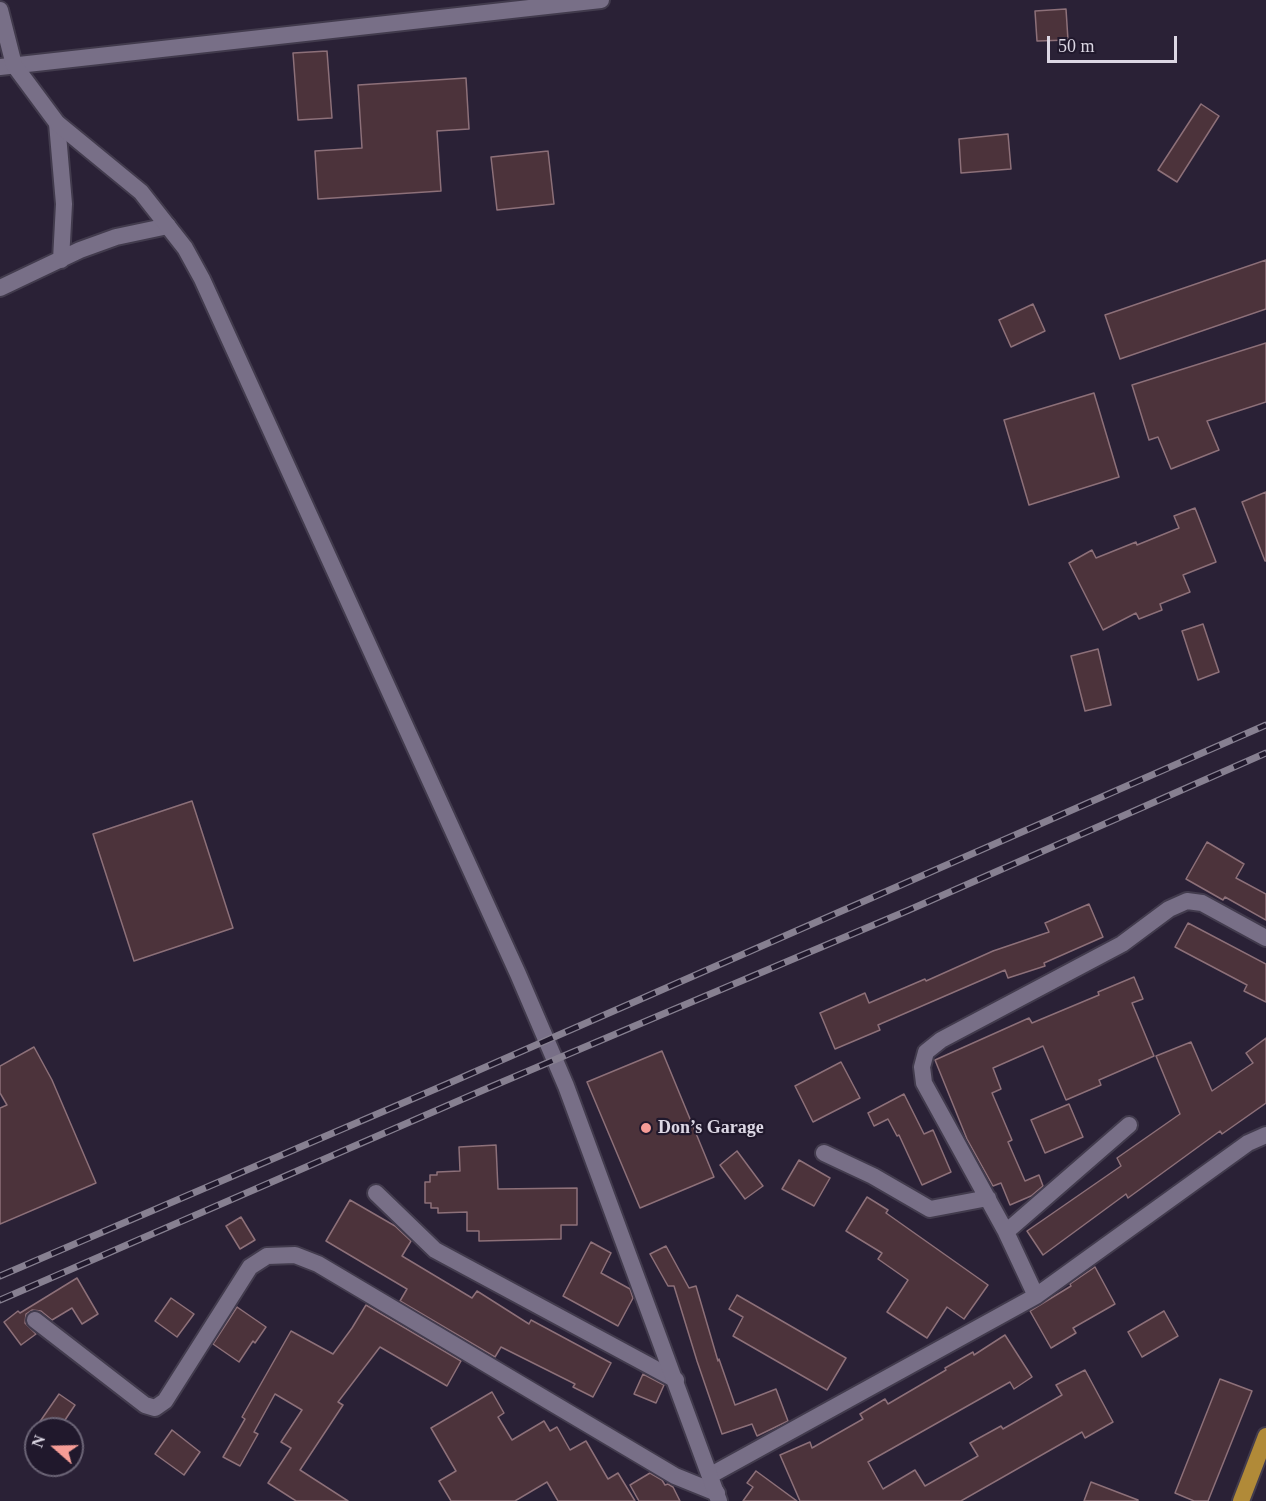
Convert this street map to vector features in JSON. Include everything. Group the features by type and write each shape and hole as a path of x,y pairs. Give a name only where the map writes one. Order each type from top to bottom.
{"highway":[{"path":"1241,1501 1266,1436"}],"street":[{"path":"7,66 601,0"},
{"path":"0,10 7,66 57,123 141,192 185,248 202,279 518,974 566,1086 718,1497"},
{"path":"57,123 64,204 61,260"},
{"path":"0,288 80,250 116,237 168,226"},
{"path":"1036,1296 1006,1232 924,1083 922,1066 926,1052 941,1040 1122,944 1169,909 1186,901 1202,903 1266,938"},
{"path":"1006,1232 1129,1125"},
{"path":"711,1475 1036,1296 1248,1143 1266,1135"},
{"path":"824,1153 873,1176 930,1209 988,1198"},
{"path":"376,1193 435,1250 676,1380"},
{"path":"35,1320 145,1405 155,1408 165,1401 250,1267 267,1256 296,1255 318,1264 675,1476 718,1497"}],"building":[{"path":"1066,9 1068,40 1037,41 1035,11"},
{"path":"327,51 332,118 298,120 293,53"},
{"path":"466,78 469,129 437,131 441,191 318,199 315,151 362,148 358,85"},
{"path":"1201,104 1219,116 1177,182 1158,170"},
{"path":"1008,134 1011,169 961,173 959,139"},
{"path":"548,151 554,204 497,210 491,157"},
{"path":"1266,260 1266,309 1120,359 1105,315"},
{"path":"1033,304 1045,331 1011,347 999,320"},
{"path":"1266,343 1266,402 1207,421 1219,450 1171,469 1158,437 1149,440 1132,385"},
{"path":"1094,393 1119,477 1029,505 1004,420"},
{"path":"1266,492 1266,561 1265,561 1242,502"},
{"path":"1195,508 1216,562 1183,575 1190,592 1160,604 1162,610 1139,619 1136,613 1103,630 1069,563 1092,550 1096,558 1179,528 1174,516"},
{"path":"1203,624 1219,672 1198,680 1182,631"},
{"path":"1098,649 1111,705 1085,711 1071,656"},
{"path":"192,801 233,928 134,961 93,834"},
{"path":"1207,842 1244,864 1236,878 1266,894 1266,920 1225,897 1223,900 1186,879"},
{"path":"1089,904 1103,937 1044,963 1045,966 1008,978 1005,970 878,1025 880,1030 835,1049 820,1013 865,993 869,1003 993,951 1049,932 1045,923"},
{"path":"1188,923 1266,964 1266,1002 1244,991 1247,985 1175,947"},
{"path":"1134,977 1143,999 1132,1003 1154,1056 1099,1080 1101,1085 1066,1100 1043,1046 993,1068 1001,1089 992,1093 1012,1140 1008,1142 1025,1181 1039,1175 1043,1186 1031,1196 1010,1205 1001,1183 993,1186 967,1139 935,1060 1029,1018 1032,1023 1099,995 1098,992"},
{"path":"1266,1038 1266,1103 1222,1134 1220,1131 1128,1198 1126,1194 1043,1255 1027,1231 1121,1166 1117,1158 1180,1114 1156,1056 1191,1042 1212,1091 1253,1063 1246,1053"},
{"path":"34,1047 52,1080 96,1183 0,1224 0,1108 7,1105 0,1093 0,1066"},
{"path":"662,1051 714,1177 640,1208 587,1082"},
{"path":"841,1062 860,1098 813,1122 795,1086"},
{"path":"904,1094 924,1134 933,1130 951,1172 922,1185 899,1135 897,1136 888,1119 874,1126 868,1113"},
{"path":"1069,1104 1083,1137 1045,1153 1031,1120"},
{"path":"496,1145 498,1189 577,1188 577,1225 561,1225 561,1239 479,1241 479,1231 467,1231 467,1212 438,1213 438,1208 431,1208 431,1203 425,1203 425,1182 430,1182 430,1175 437,1175 437,1172 460,1171 459,1147"},
{"path":"737,1151 763,1186 745,1199 720,1165"},
{"path":"799,1160 830,1178 814,1206 782,1189"},
{"path":"867,1197 888,1210 886,1213 988,1285 964,1319 947,1307 927,1338 887,1312 908,1280 878,1259 882,1253 846,1231"},
{"path":"350,1200 395,1226 411,1241 402,1256 472,1298 477,1291 529,1324 531,1320 611,1363 593,1397 573,1387 575,1384 501,1347 495,1357 400,1301 407,1289 326,1241"},
{"path":"241,1217 255,1240 240,1249 226,1226"},
{"path":"591,1242 611,1253 601,1273 630,1289 633,1298 618,1326 563,1296"},
{"path":"666,1246 689,1288 696,1286 718,1361 719,1359 735,1405 776,1389 788,1421 757,1436 752,1424 722,1434 674,1286 668,1286 650,1254"},
{"path":"1095,1267 1115,1304 1073,1328 1076,1333 1051,1348 1030,1311 1071,1286 1070,1284"},
{"path":"77,1278 98,1314 82,1324 72,1308 52,1320 41,1311 32,1310 26,1314 25,1323 36,1334 21,1345 4,1322 18,1311 20,1313"},
{"path":"737,1295 846,1358 827,1390 733,1336 743,1317 729,1309"},
{"path":"171,1298 194,1314 177,1337 155,1321"},
{"path":"366,1305 461,1361 447,1386 380,1347 338,1402 343,1405 300,1470 348,1501 296,1501 268,1483 291,1448 281,1442 302,1410 275,1394 254,1432 258,1434 240,1466 223,1457 245,1419 242,1417 291,1331 333,1354"},
{"path":"237,1307 266,1327 239,1362 213,1344"},
{"path":"1164,1311 1178,1336 1142,1357 1128,1332"},
{"path":"1005,1335 1032,1377 1014,1389 1010,1382 868,1462 883,1489 915,1470 925,1486 978,1456 970,1443 1001,1426 1003,1429 1062,1395 1056,1385 1085,1370 1113,1422 1085,1438 1082,1432 961,1501 800,1501 780,1455 810,1442 812,1448 863,1419 860,1414 885,1399 888,1404 946,1370 945,1368 973,1352 974,1355"},
{"path":"643,1374 664,1385 656,1403 634,1394"},
{"path":"1220,1379 1252,1391 1208,1501 1194,1501 1175,1493"},
{"path":"492,1392 504,1413 498,1417 512,1440 544,1421 550,1431 557,1427 570,1450 586,1441 608,1479 618,1473 635,1501 558,1501 547,1482 515,1501 451,1501 439,1481 456,1471 431,1428"},
{"path":"59,1394 75,1405 67,1417 43,1417"},
{"path":"172,1430 200,1452 184,1475 155,1454"},
{"path":"756,1471 797,1501 743,1501 753,1487 747,1483"},
{"path":"650,1473 662,1480 665,1485 673,1487 680,1501 639,1501 630,1485"},
{"path":"1091,1482 1138,1500 1138,1501 1084,1501"}],"railway":[{"path":"0,1276 447,1084 1266,725"},
{"path":"0,1300 488,1088 909,910 1266,753"}],"place":[{"name":"Don’s Garage","path":"646,1128"}]}
